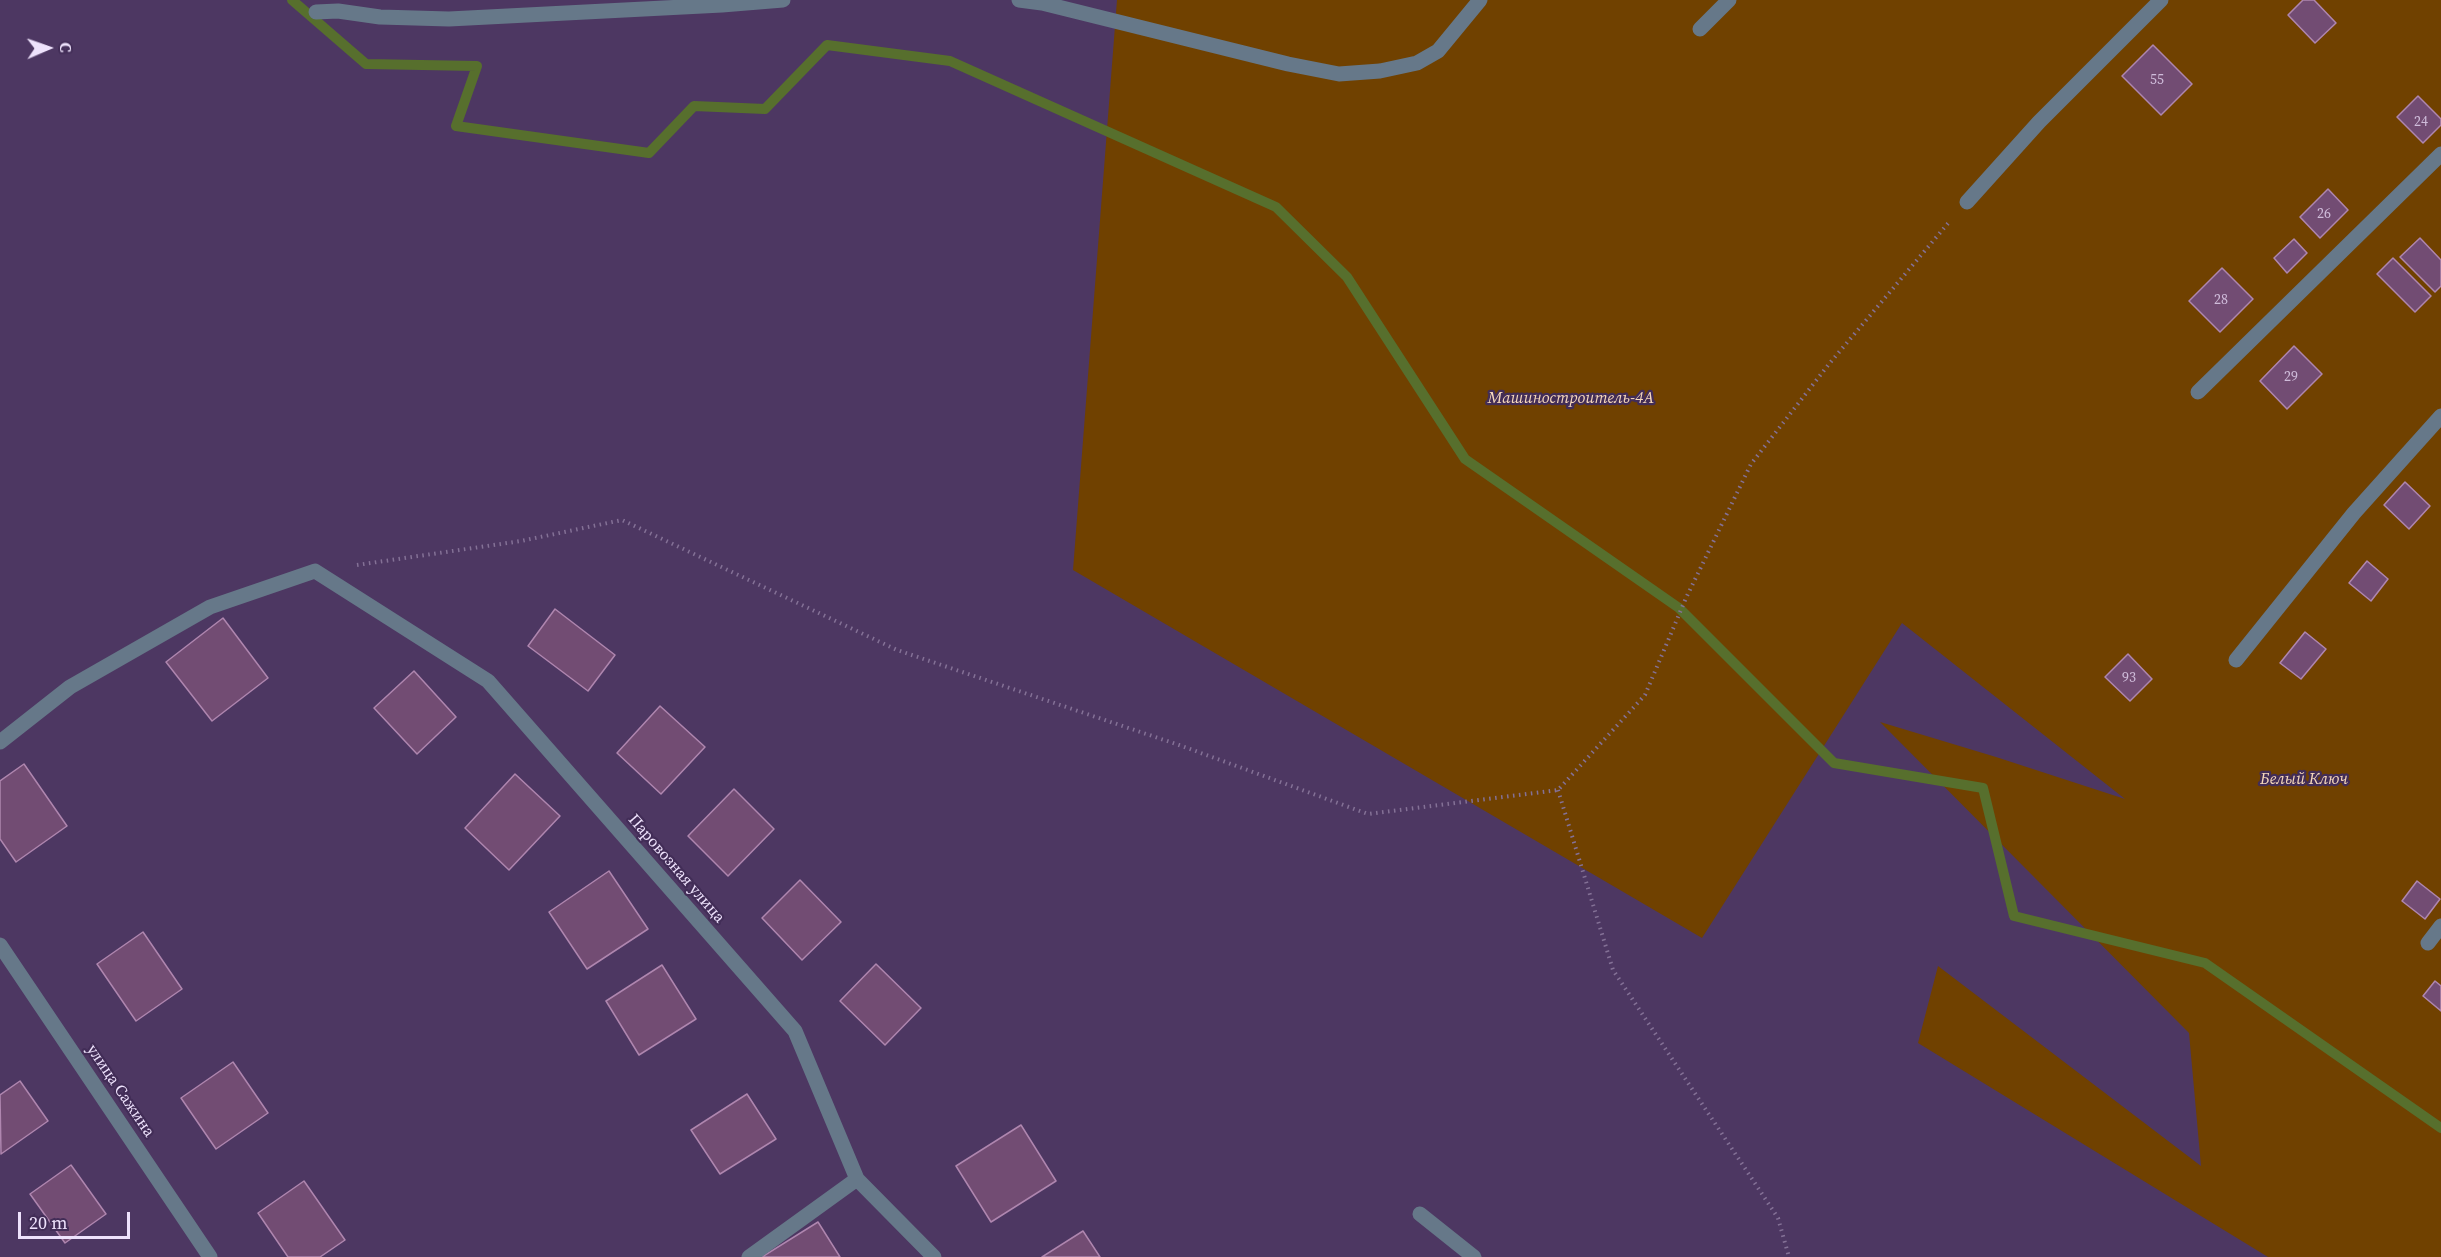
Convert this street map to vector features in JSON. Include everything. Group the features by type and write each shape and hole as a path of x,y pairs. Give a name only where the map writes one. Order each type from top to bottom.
{"street":[{"path":"316,12 338,11 380,16 449,19 783,0"},
{"path":"1019,0 1042,3 1339,74 1417,63 1438,51 1480,0"},
{"path":"1700,29 1728,0"},
{"path":"1967,202 2038,122 2161,0"},
{"path":"2198,392 2441,154"},
{"path":"2236,660 2354,513 2441,416"},
{"path":"0,742 70,687 210,607 315,571"},
{"name":"Паровозная улица","path":"315,571 488,681 795,1031 857,1179 934,1257"},
{"path":"2428,943 2441,926"},
{"name":"улица Сажина","path":"0,945 210,1257"},
{"path":"749,1257 857,1179"},
{"path":"1420,1214 1474,1257"}],"path":[{"path":"315,571 521,541 622,520 897,650 1179,745 1368,814 1558,790 1645,695 1686,598 1751,464 1828,364 1967,202"},
{"path":"1558,790 1613,970 1779,1218 1790,1257"}],"green space":[{"name":"Машиностроитель-4А","path":"1117,0 2441,0 2441,1257 2268,1257 1918,1043 1938,966 2201,1166 2189,1033 1880,722 2125,799 1902,623 1702,938 1073,570"}],"building":[{"path":"2303,0 2314,0 2336,23 2315,43 2288,15"},
{"path":"2153,45 2192,84 2161,115 2122,76"},
{"path":"2418,96 2441,119 2441,125 2423,143 2397,117"},
{"path":"2328,189 2348,210 2320,238 2300,217"},
{"path":"2420,238 2441,260 2441,286 2435,292 2400,257"},
{"path":"2294,239 2307,253 2287,273 2274,258"},
{"path":"2393,258 2431,296 2415,312 2377,274"},
{"path":"2222,268 2253,299 2220,332 2189,301"},
{"path":"2294,346 2322,374 2287,409 2260,381"},
{"path":"2405,482 2430,506 2409,529 2384,505"},
{"path":"2367,561 2388,579 2371,601 2349,583"},
{"path":"555,609 615,655 588,691 528,646"},
{"path":"223,618 268,678 212,721 166,662"},
{"path":"2305,632 2326,649 2301,679 2280,663"},
{"path":"2128,654 2152,679 2130,701 2105,677"},
{"path":"414,671 456,717 417,754 374,708"},
{"path":"660,706 705,747 661,794 617,753"},
{"path":"24,764 67,826 16,862 0,839 0,781"},
{"path":"515,774 560,816 509,870 465,828"},
{"path":"734,789 774,829 728,876 688,836"},
{"path":"609,871 648,929 587,969 549,912"},
{"path":"800,880 841,922 802,960 762,918"},
{"path":"2417,881 2440,899 2425,919 2402,901"},
{"path":"143,932 182,989 136,1021 97,964"},
{"path":"876,964 921,1008 885,1045 840,1001"},
{"path":"662,965 696,1019 639,1055 606,1001"},
{"path":"2435,981 2441,986 2441,1011 2423,996"},
{"path":"233,1062 268,1113 216,1149 181,1098"},
{"path":"20,1081 48,1121 1,1154 0,1095"},
{"path":"747,1094 776,1139 720,1174 691,1130"},
{"path":"1021,1125 1056,1181 991,1222 956,1166"},
{"path":"71,1165 106,1214 65,1243 30,1194"},
{"path":"304,1181 345,1240 320,1257 288,1257 258,1213"},
{"path":"818,1222 840,1257 762,1257"},
{"path":"1083,1231 1100,1257 1042,1257"}],"waterway":[{"path":"292,0 366,64 477,66 456,126 649,153 694,106 765,109 827,45 950,61 1276,207 1347,277 1465,459 1679,608 1834,763 1983,788 2014,916 2205,963 2441,1128"}],"park label":[{"name":"Белый Ключ","path":"2304,780"}]}
